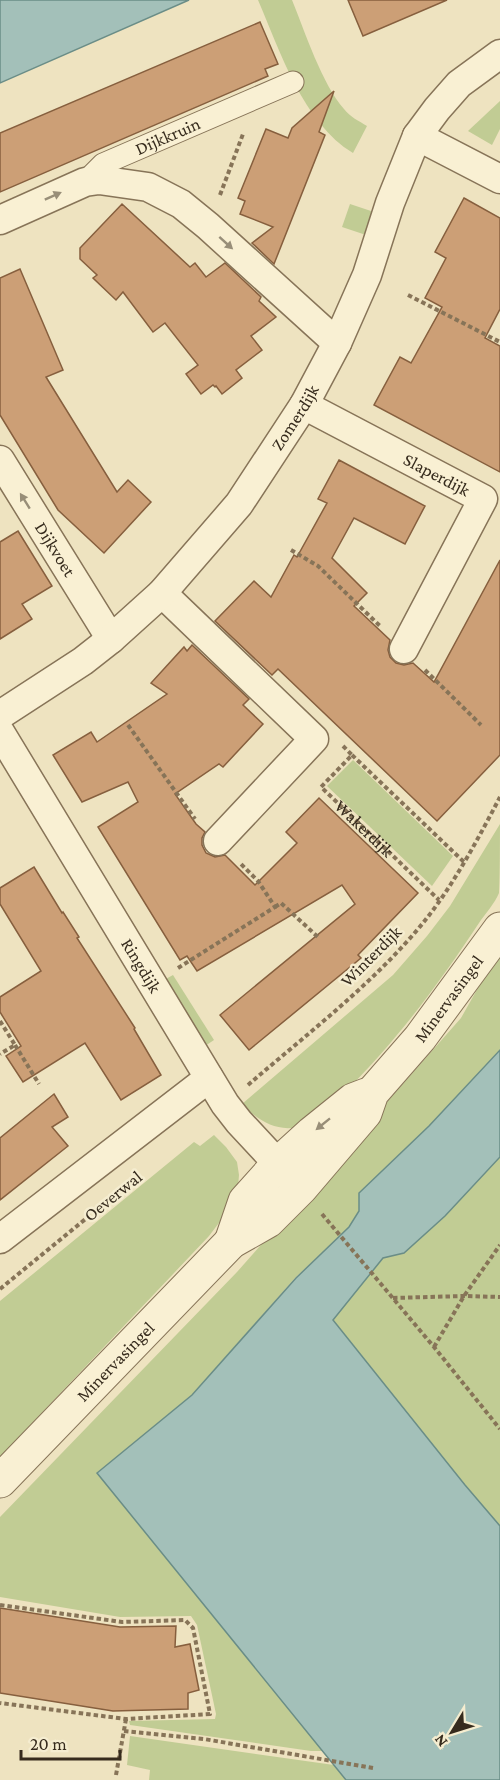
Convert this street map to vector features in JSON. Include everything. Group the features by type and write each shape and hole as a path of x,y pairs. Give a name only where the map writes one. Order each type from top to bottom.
{"street":[{"name":"Zomerdijk","path":"0,715 83,661 111,639 162,593 239,504 304,405 336,343 367,275 390,203 417,136 459,84 500,54"},
{"name":"Dijkkruin","path":"85,182 103,164 293,82"},
{"path":"417,136 500,179"},
{"name":"Dijkkruin","path":"0,220 85,182 99,180 148,188 181,204 208,226 336,343"},
{"name":"Slaperdijk","path":"304,405 483,500 404,649"},
{"name":"Dijkvoet","path":"0,460 111,639"},
{"path":"162,593 314,739 218,841"},
{"name":"Ringdijk","path":"0,732 225,1104 301,1188"},
{"name":"Minervasingel","path":"0,1481 231,1242 267,1221 301,1188 364,1113 372,1093 420,1038 500,929"},
{"name":"Oeverwal","path":"0,1239 208,1078"},
{"name":"Minervasingel","path":"231,1242 246,1201 278,1164 312,1132 353,1100 372,1093"}],"path":[{"path":"208,226 257,97"},
{"path":"408,295 500,342"},
{"path":"308,732 318,722 464,862"},
{"path":"128,724 194,818 258,881 275,907"},
{"name":"Wakerdijk","path":"352,755 321,787 439,900"},
{"name":"Winterdijk","path":"225,1104 312,1031 377,972 423,922 464,862 500,797"},
{"path":"174,970 281,903 319,938"},
{"path":"0,1021 39,1084"},
{"path":"0,1054 15,1045"},
{"name":"Oeverwal","path":"0,1288 143,1172"},
{"path":"337,1231 500,1429"},
{"path":"434,1347 464,1296 500,1245"},
{"path":"393,1298 500,1297"},
{"path":"0,1605 122,1622 185,1620 194,1628 210,1714 126,1719 0,1703"},
{"path":"116,1776 126,1719"},
{"path":"124,1731 204,1739 373,1768"}],"green space":[{"path":"258,0 292,0 328,86 346,112 367,126 353,153 335,140 307,105 285,63"},
{"path":"500,101 500,129 492,145 468,131"},
{"path":"350,204 377,213 369,236 342,227"},
{"path":"353,760 453,856 432,886 327,786"},
{"path":"500,824 499,893 497,897 433,990 383,1052 326,1112 309,1124 294,1128 277,1127 262,1121 242,1104 393,975 450,906"},
{"path":"500,949 500,1050 429,1126 359,1193 359,1211 349,1227 295,1278 192,1395 97,1473 325,1751 311,1751 130,1725 129,1721 215,1719 216,1714 197,1625 191,1616 120,1617 0,1597 0,1517 237,1272 461,1018"},
{"path":"173,975 214,1040 205,1046 164,980"},
{"path":"214,1135 237,1162 239,1175 237,1199 209,1236 0,1457 0,1301 194,1142 200,1146"},
{"path":"500,1157 500,1526 333,1320 383,1258 404,1253 445,1216"},
{"path":"130,1736 334,1765 346,1780 149,1780 150,1770 127,1765"}],"water":[{"path":"0,0 189,0 0,83"},
{"path":"500,1050 500,1157 445,1216 404,1253 383,1258 333,1320 500,1526 500,1780 346,1780 97,1473 192,1395 296,1278 349,1227 359,1211 359,1193 429,1126"}],"building":[{"path":"348,0 447,0 363,36"},
{"path":"260,22 278,64 265,69 268,76 0,192 0,133"},
{"path":"334,91 319,132 325,135 274,264 252,243 273,227 240,214 245,201 238,198 266,129 288,138 292,128"},
{"path":"464,198 500,218 500,309 485,338 500,346 500,472 374,405 400,357 411,363 442,307 425,298 446,258 435,252"},
{"path":"122,204 190,267 195,263 206,277 225,263 261,297 259,301 276,317 251,336 262,350 236,370 242,378 222,394 213,385 201,394 186,374 198,365 165,323 153,332 123,292 116,300 93,278 97,275 80,259 80,248"},
{"path":"20,269 63,370 46,377 117,492 128,480 151,502 104,553 58,510 0,415 0,278"},
{"path":"339,460 425,506 405,544 354,518 332,558 367,593 354,606 390,640 388,650 390,657 396,663 404,665 413,663 434,682 500,560 500,755 437,821 278,669 272,675 215,621 254,581 271,597 294,555 297,557 327,503 318,499"},
{"path":"18,531 52,586 22,604 32,619 0,639 0,542"},
{"path":"192,645 249,699 243,705 263,724 223,767 219,764 175,794 196,824 205,832 202,845 206,853 215,857 225,855 255,885 297,843 286,832 319,798 418,893 358,955 361,958 249,1050 220,1015 355,904 342,885 197,971 187,956 180,960 98,827 138,802 128,782 82,802 53,755 91,732 97,742 167,694 151,683 184,647 187,651"},
{"path":"34,867 135,1028 161,1075 121,1100 85,1043 23,1082 6,1056 21,1046 0,1012 0,997 41,971 0,904 0,888"},
{"path":"54,1094 68,1117 52,1127 68,1146 0,1200 0,1138"},
{"path":"0,1608 120,1627 176,1626 175,1647 190,1644 199,1690 188,1693 188,1709 113,1711 0,1693"}]}
